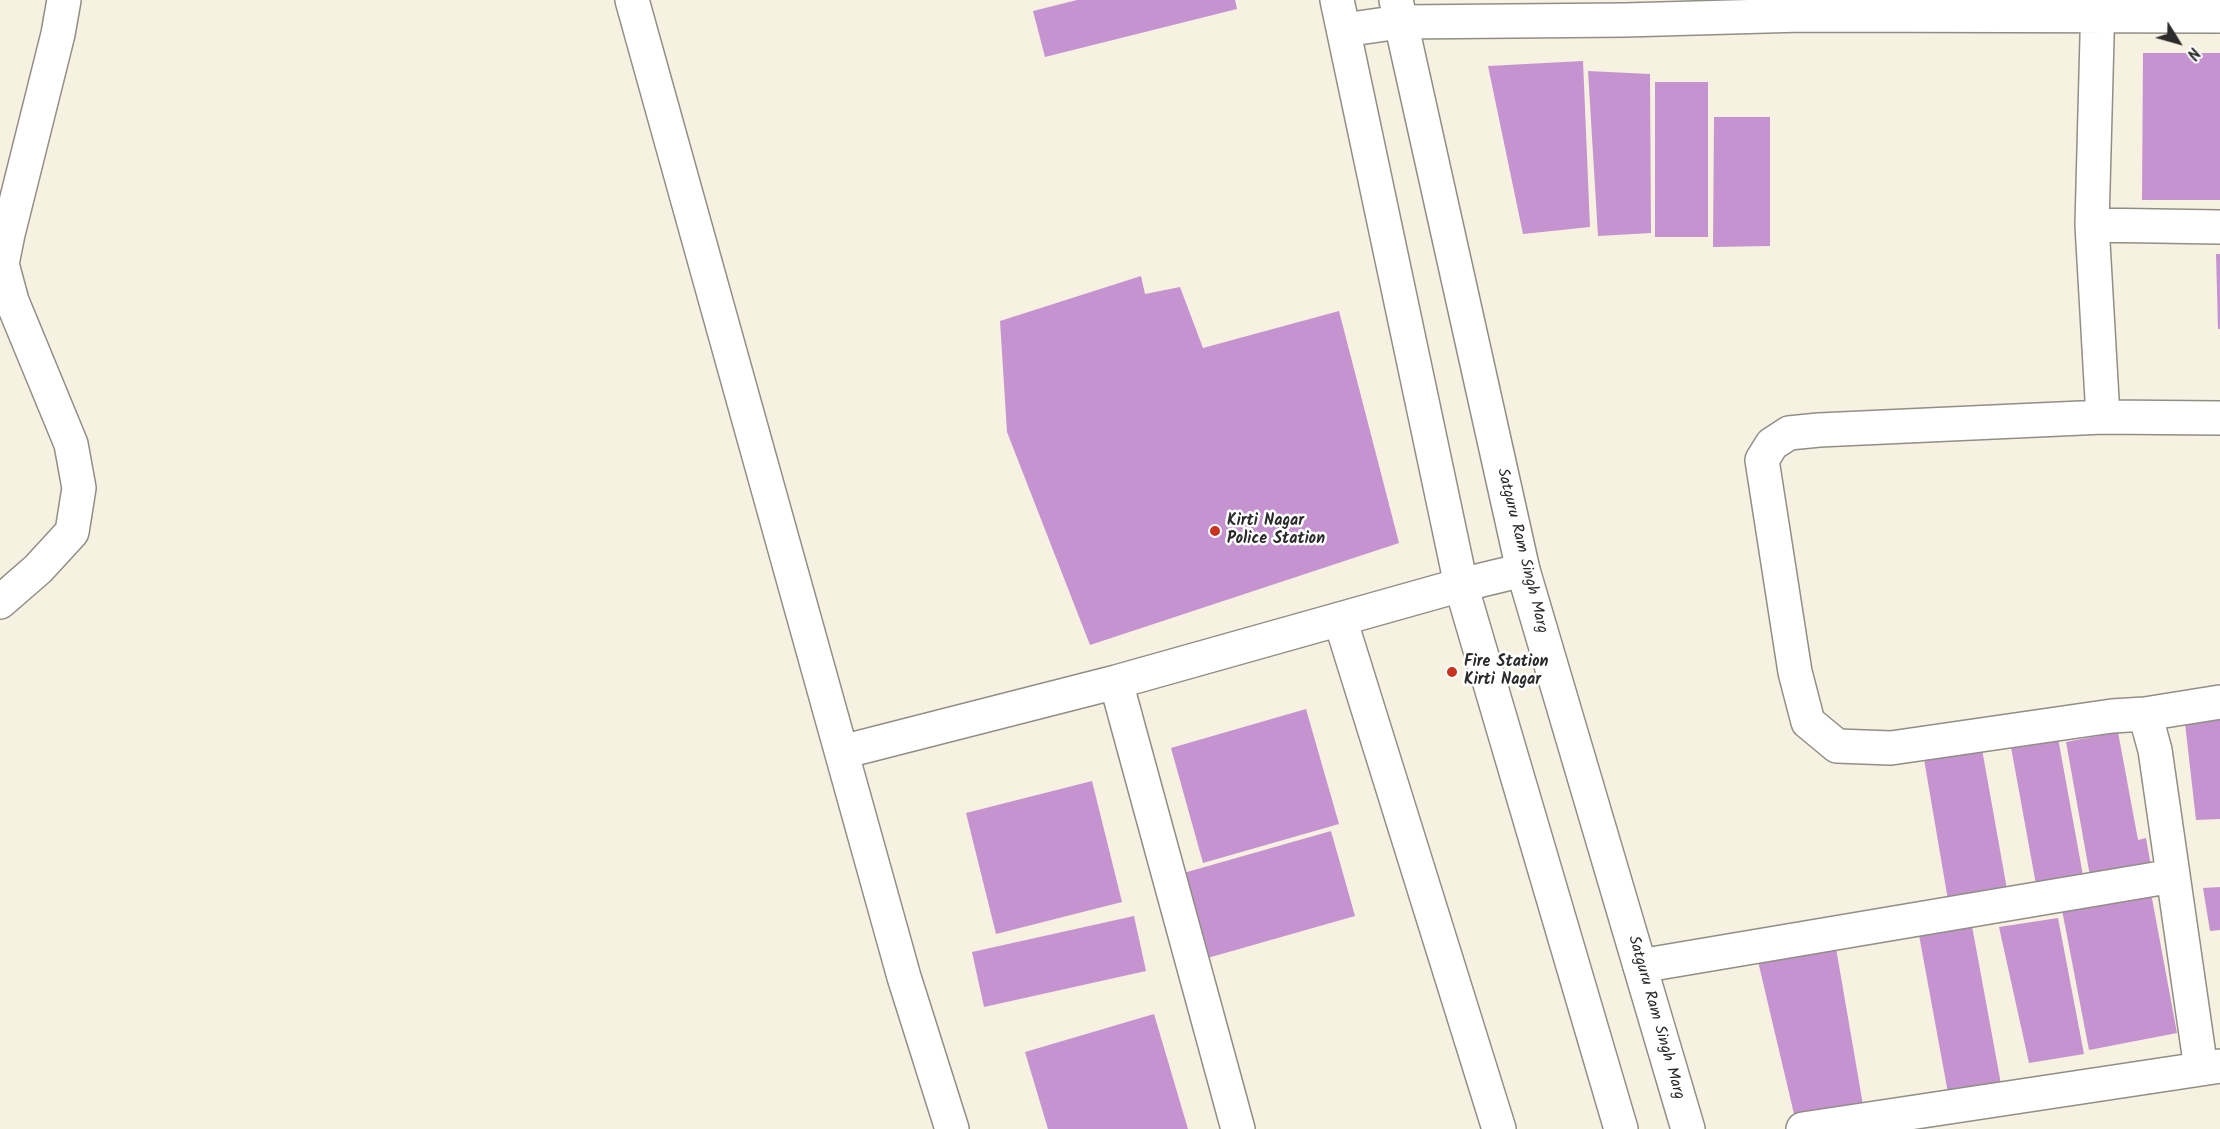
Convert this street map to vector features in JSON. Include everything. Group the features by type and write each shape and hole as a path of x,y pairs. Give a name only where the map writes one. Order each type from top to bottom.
{"street":[{"path":"0,602 38,569 72,532 79,488 71,444 12,301 2,264 58,34 64,0"},
{"path":"632,0 904,977 952,1129"},
{"path":"1621,1129 1461,585 1341,15 1398,11 1801,7 2098,9 2220,16"},
{"path":"2098,9 2092,225 2103,417"},
{"name":"Satguru Ram Singh Marg","path":"1398,11 1522,570 1688,1129"},
{"path":"2092,225 2220,226"},
{"path":"2220,418 2103,417 1819,430 1789,433 1772,444 1762,460 1795,672 1808,722 1837,746 1891,748 2220,702"},
{"path":"842,752 1116,682 1522,570"},
{"path":"1340,619 1499,1129"},
{"path":"1116,682 1238,1129"},
{"path":"1803,1129 2210,1068 2172,876 2155,750 2145,714"},
{"path":"1640,966 2172,876"}],"building":[{"path":"1077,0 1235,0 1237,9 1045,57 1033,11"},
{"path":"2143,53 2220,53 2220,200 2142,200"},
{"path":"1583,61 1590,227 1523,234 1488,66"},
{"path":"1588,71 1650,74 1651,233 1598,236"},
{"path":"1655,82 1708,82 1708,237 1655,237"},
{"path":"1714,117 1770,117 1770,246 1713,247"},
{"path":"2216,254 2220,254 2220,329 2218,329"},
{"name":"Kirti Nagar Police Station","path":"1141,276 1145,294 1180,287 1203,348 1339,311 1399,543 1090,645 1007,432 1000,321"},
{"path":"1306,709 1339,824 1203,863 1171,748"},
{"path":"2220,718 2220,819 2196,820 2185,723"},
{"path":"2118,732 2138,840 2146,838 2151,866 2090,876 2066,742"},
{"path":"2058,738 2084,881 2037,890 2011,747"},
{"path":"1982,749 2008,895 1949,906 1924,759"},
{"path":"1092,781 1122,902 996,934 966,813"},
{"path":"1331,831 1355,916 1204,959 1180,874"},
{"path":"2220,887 2220,930 2210,931 2203,888"},
{"path":"2151,893 2177,1033 2089,1050 2062,910"},
{"path":"1134,916 1146,971 984,1007 972,952"},
{"path":"2058,918 2084,1054 2029,1063 1999,927"},
{"path":"1972,926 2001,1084 1948,1093 1919,935"},
{"path":"1836,948 1863,1105 1794,1114 1757,957"},
{"path":"1154,1014 1188,1129 1048,1129 1025,1052"}],"place":[{"name":"Kirti Nagar Police Station","path":"1215,531"},
{"name":"Fire Station Kirti Nagar","path":"1452,672"}]}
